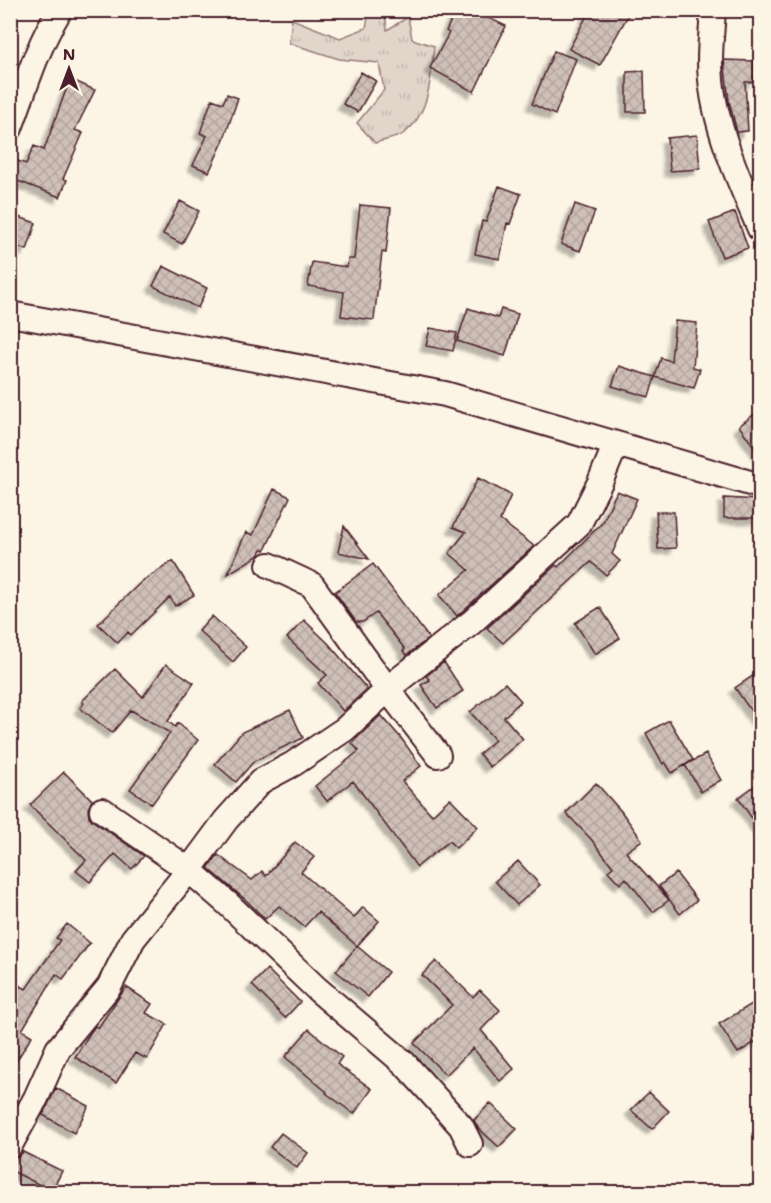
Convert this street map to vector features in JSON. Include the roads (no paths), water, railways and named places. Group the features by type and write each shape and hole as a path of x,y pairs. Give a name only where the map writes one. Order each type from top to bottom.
{"street":[{"path":"10,128 30,74 60,10"},
{"path":"713,10 710,61 720,126 739,180 760,229"},
{"path":"10,314 445,394 760,486"},
{"path":"10,1144 36,1098 58,1049 109,987 133,939 226,820 261,781 293,764 345,729 388,690 472,622 579,524 616,444"},
{"path":"269,565 312,585 438,755"},
{"path":"102,810 189,870 317,989 404,1063 461,1126 471,1144"}]}
